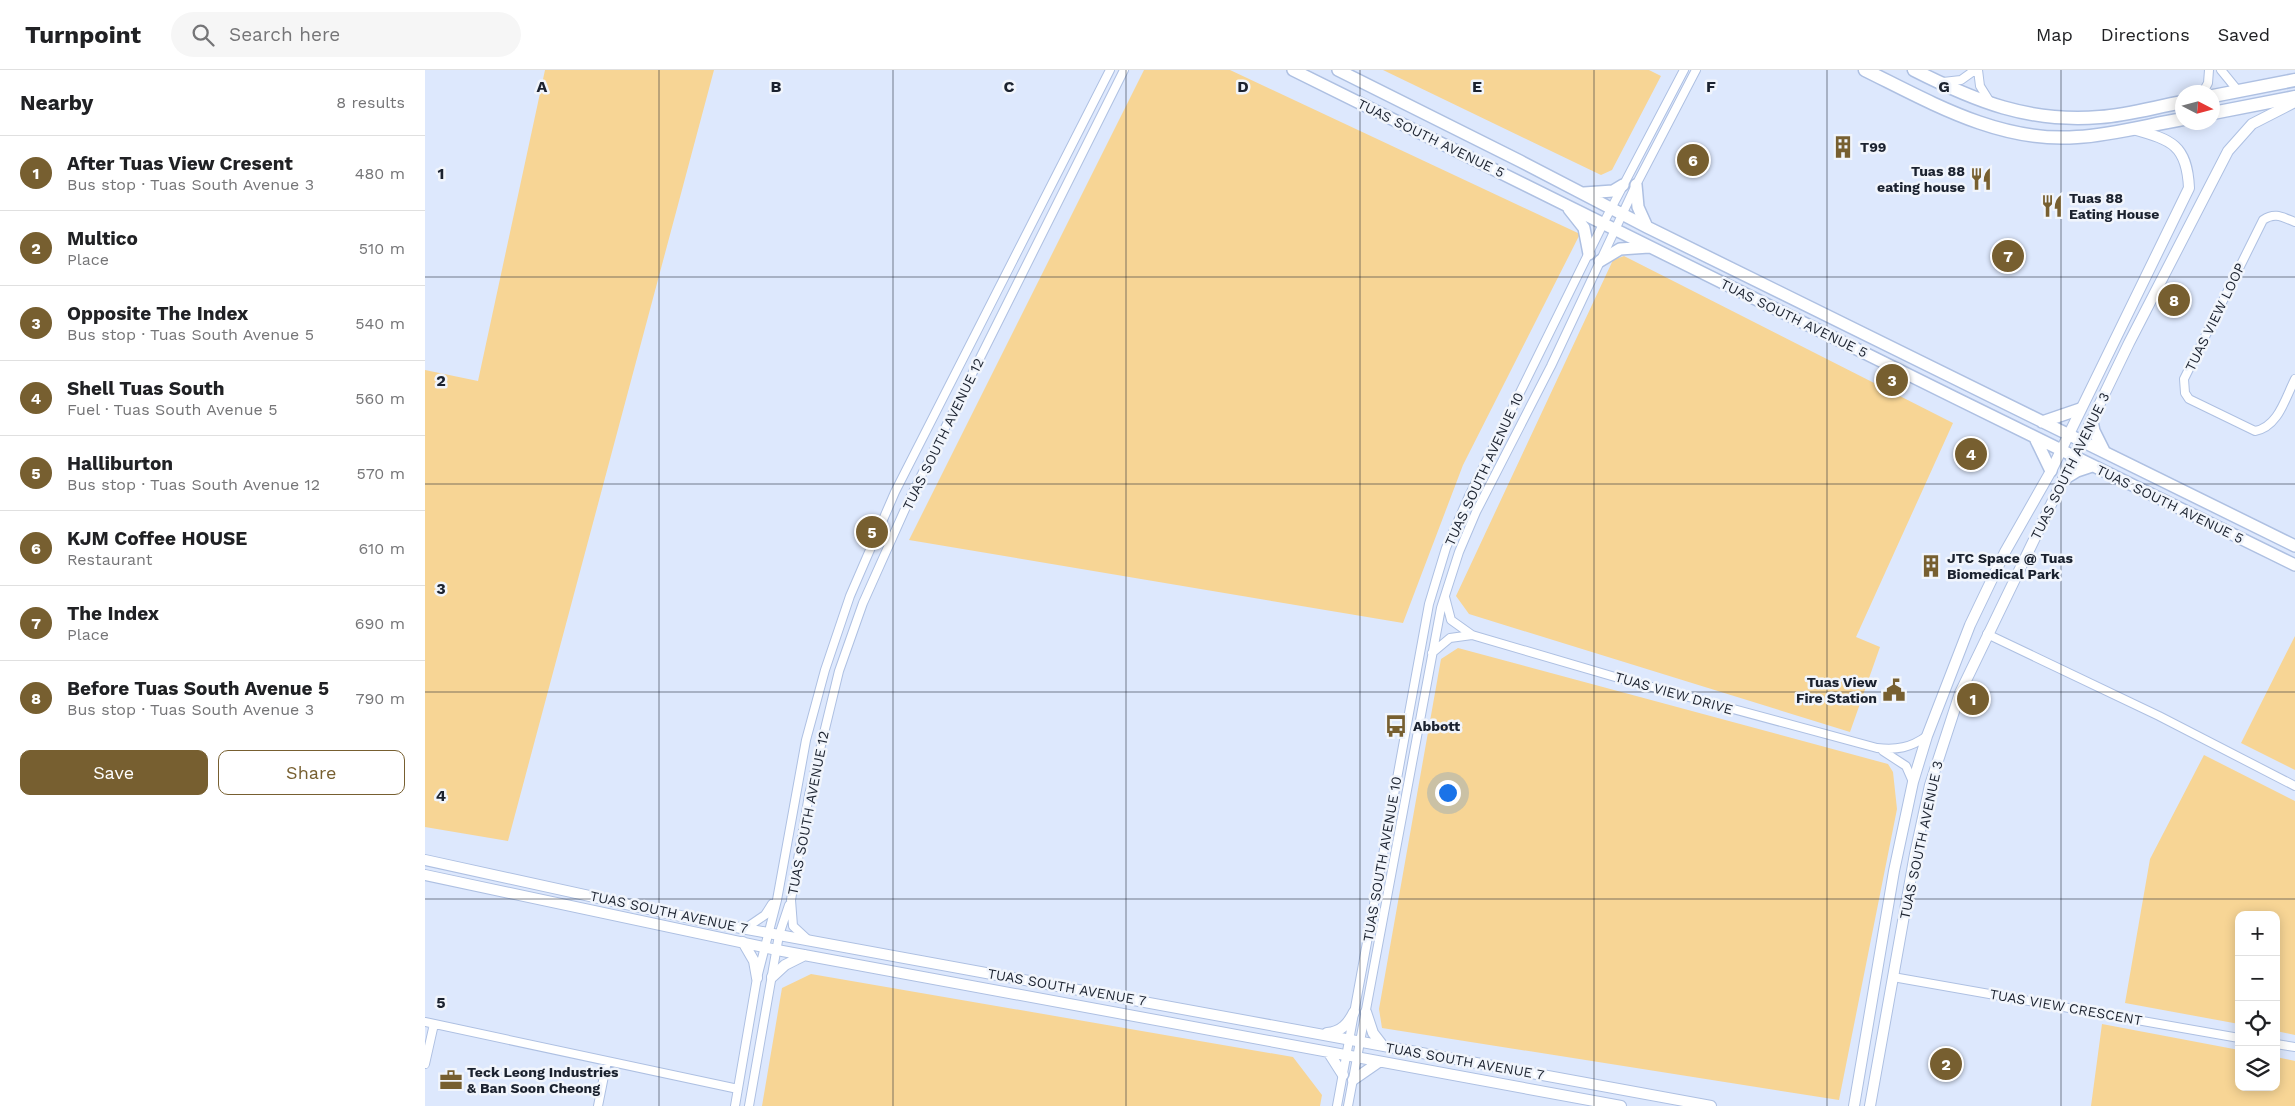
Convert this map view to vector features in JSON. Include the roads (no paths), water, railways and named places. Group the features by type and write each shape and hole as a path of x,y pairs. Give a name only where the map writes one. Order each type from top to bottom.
{"main road":[{"name":"TUAS SOUTH AVENUE 5","path":"1293,70 1604,222 2036,440 2295,566"},
{"name":"TUAS SOUTH AVENUE 5","path":"1338,70 1612,208 1647,228 2295,546"},
{"path":"1865,70 1957,115 2000,130 2048,136 2077,137 2175,120"},
{"path":"1914,70 1992,106 2045,116 2078,118 2124,114 2175,104"},
{"path":"2220,95 2295,80"},
{"path":"2220,112 2295,97"},
{"path":"1582,193 1612,191 1623,185"},
{"path":"1636,185 1638,207 1647,228"},
{"path":"1562,202 1575,214 1584,228 1589,254"},
{"path":"1600,261 1620,249 1651,247"},
{"path":"2042,422 2080,409"},
{"path":"2092,421 2095,434 2104,451"},
{"path":"2036,440 2051,471"},
{"path":"2064,479 2077,471 2092,466"}],"street":[{"name":"TUAS SOUTH AVENUE 12","path":"735,1106 757,978 777,900 806,740 825,670 850,596 895,492 1111,70"},
{"name":"TUAS SOUTH AVENUE 12","path":"749,1106 779,935 791,901 809,795 820,745 839,671 863,603 919,481 1124,70"},
{"name":"TUAS SOUTH AVENUE 10","path":"1337,1106 1429,604 1447,548 1469,496 1604,222 1684,70"},
{"name":"TUAS SOUTH AVENUE 10","path":"1348,1106 1432,653 1445,595 1459,552 1476,512 1551,366 1636,185 1696,70"},
{"path":"1939,83 1961,80 1977,70 1980,86 1992,106"},
{"path":"2207,85 2209,70"},
{"path":"2221,70 2239,92"},
{"name":"TUAS SOUTH AVENUE 3","path":"1871,1101 1929,785 1960,693 1987,634 2075,458 2129,342 2228,151 2253,124 2295,102"},
{"name":"TUAS SOUTH AVENUE 3","path":"1853,1103 1894,871 1913,782 1927,736 1970,625 2005,552 2051,471 2067,434 2189,188 2188,169 2175,146 2159,137 2131,128"},
{"name":"TUAS VIEW LOOP","path":"2295,222 2275,215 2271,215 2263,220 2184,379 2184,387 2189,399 2255,432 2263,430 2272,424 2295,380"},
{"name":"TUAS VIEW DRIVE","path":"1445,595 1447,611 1451,620 1472,635 1624,680 1877,748 1899,749 1915,744 1927,736"},
{"path":"1987,634 2159,716 2295,786"},
{"name":"TUAS VIEW DRIVE","path":"1432,653 1450,638 1472,635"},
{"path":"1943,693 1954,695 1960,693"},
{"name":"TUAS VIEW DRIVE","path":"1877,748 1906,766 1913,782"},
{"name":"TUAS SOUTH AVENUE 7","path":"425,860 768,933 1711,1106"},
{"name":"TUAS SOUTH AVENUE 7","path":"425,875 777,950 1621,1106"},
{"path":"746,928 769,911 778,888"},
{"name":"TUAS SOUTH AVENUE 12","path":"777,900 781,904 791,901"},
{"path":"791,901 793,926 807,940"},
{"path":"743,942 753,961 757,978"},
{"path":"772,977 785,965 805,955"},
{"name":"TUAS VIEW CRESCENT","path":"1893,977 2235,1037"},
{"path":"1319,1034 1337,1033 1350,1020 1354,1012"},
{"path":"1366,1012 1373,1033 1383,1046"},
{"path":"425,1022 738,1089"},
{"path":"425,1064 433,1024"},
{"path":"2280,1045 2295,1047"},
{"path":"1329,1053 1343,1075"},
{"path":"598,1106 607,1061"},
{"path":"1353,1080 1379,1062"},
{"path":"1871,1101 1875,1106"}],"place":[{"name":"T99","path":"1843,147"},
{"name":"KJM Coffee HOUSE","path":"1693,160"},
{"name":"Tuas 88 eating house","path":"1981,179"},
{"name":"Tuas 88 Eating House","path":"2052,206"},
{"name":"The Index","path":"2008,256"},
{"name":"Before Tuas South Avenue 5","path":"2174,300"},
{"name":"Opposite The Index","path":"1892,380"},
{"name":"Shell Tuas South","path":"1971,454"},
{"name":"Halliburton","path":"872,532"},
{"name":"JTC Space @ Tuas Biomedical Park","path":"1931,566"},
{"name":"Tuas View Fire Station","path":"1894,690"},
{"name":"After Tuas View Cresent","path":"1973,699"},
{"name":"Abbott","path":"1396,726"},
{"name":"Multico","path":"1946,1064"},
{"name":"Teck Leong Industries & Ban Soon Cheong","path":"451,1080"}]}
